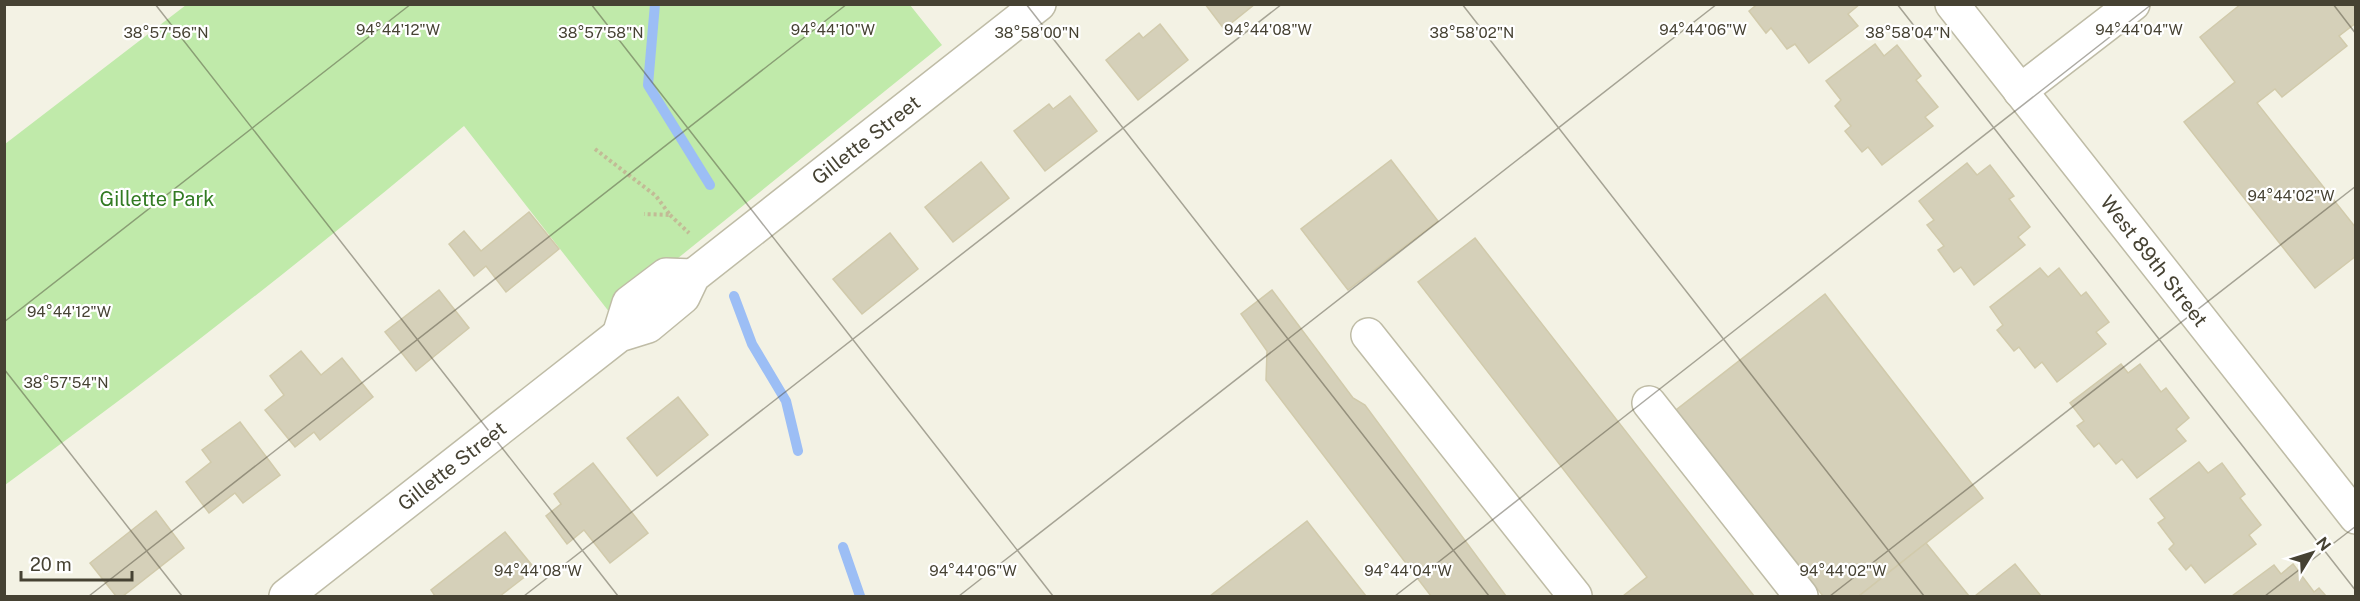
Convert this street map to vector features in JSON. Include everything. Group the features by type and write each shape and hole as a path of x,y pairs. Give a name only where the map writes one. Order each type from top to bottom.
{"street":[{"name":"Gillette Street","path":"286,597 619,335 628,303 666,275 693,276 1040,4"},
{"name":"West 89th Street","path":"1952,4 2355,517"},
{"path":"2020,91 2116,10"},
{"path":"1368,334 1575,597"},
{"path":"1649,402 1801,597"}],"path":[{"path":"595,149 656,196 670,215 690,234"},
{"path":"645,214 670,215"}],"green space":[{"name":"Gillette Park","path":"186,5 910,5 942,45 610,313 464,126 237,310 5,485 5,144"}],"building":[{"path":"1205,4 1255,4 1224,29"},
{"path":"1754,4 1860,4 1848,14 1858,26 1809,63 1795,44 1787,49 1771,28 1766,33 1749,11 1755,6"},
{"path":"2241,4 2352,4 2356,9 2356,23 2339,36 2347,46 2282,97 2275,89 2257,103 2356,228 2356,256 2315,288 2184,122 2235,82 2200,37"},
{"path":"1160,24 1188,60 1138,100 1106,60 1139,33 1143,38"},
{"path":"1875,44 1884,56 1897,45 1921,76 1916,80 1938,107 1925,117 1933,126 1882,165 1868,147 1862,152 1845,131 1851,126 1835,106 1841,100 1826,81"},
{"path":"1070,96 1097,131 1045,171 1014,131 1049,104 1053,109"},
{"path":"1391,160 1438,221 1348,290 1301,229"},
{"path":"981,162 1009,198 953,242 925,207"},
{"path":"1967,163 1977,175 1990,165 2014,196 2009,199 2030,227 2018,237 2025,245 1974,285 1961,267 1954,272 1938,250 1944,246 1927,225 1934,220 1919,201"},
{"path":"529,212 559,249 506,292 486,266 474,276 449,244 464,231 481,251"},
{"path":"890,233 918,269 862,314 833,279"},
{"path":"1475,238 1754,596 1623,596 1647,577 1418,282"},
{"path":"2040,268 2048,277 2059,268 2081,296 2086,292 2109,322 2096,332 2106,344 2057,382 2042,362 2035,368 2019,347 2014,351 1997,330 2003,325 1990,307"},
{"path":"439,290 469,328 416,371 385,332"},
{"path":"1272,290 1353,398 1365,405 1506,596 1431,596 1266,380 1267,351 1241,314"},
{"path":"1825,294 1983,498 1859,596 1823,596 1676,410"},
{"path":"301,351 321,375 342,358 373,397 320,440 314,432 295,447 265,410 284,395 270,376"},
{"path":"2121,364 2128,373 2140,364 2161,392 2166,388 2189,418 2176,429 2186,441 2137,478 2122,459 2116,464 2099,443 2094,447 2077,426 2084,421 2070,403"},
{"path":"678,397 708,435 657,476 627,438"},
{"path":"240,422 280,475 243,503 235,493 209,513 186,482 211,462 202,450"},
{"path":"2199,462 2208,473 2222,463 2245,494 2240,498 2261,525 2249,535 2256,544 2205,583 2191,565 2186,570 2169,549 2174,544 2158,523 2165,518 2150,499"},
{"path":"593,463 648,533 610,563 584,530 567,544 546,516 561,504 554,494"},
{"path":"156,511 184,548 123,596 116,596 90,563"},
{"path":"1307,521 1366,596 1210,596"},
{"path":"505,532 535,569 500,596 435,596 431,590"},
{"path":"1926,543 1969,596 1859,596"},
{"path":"2015,564 2041,596 1975,596"},
{"path":"2293,564 2314,592 2319,588 2326,596 2232,596 2274,565 2281,574"}],"waterway":[{"path":"655,4 648,85 710,185"},
{"path":"734,296 752,344 786,401 798,451"},
{"path":"843,547 860,596"}]}
